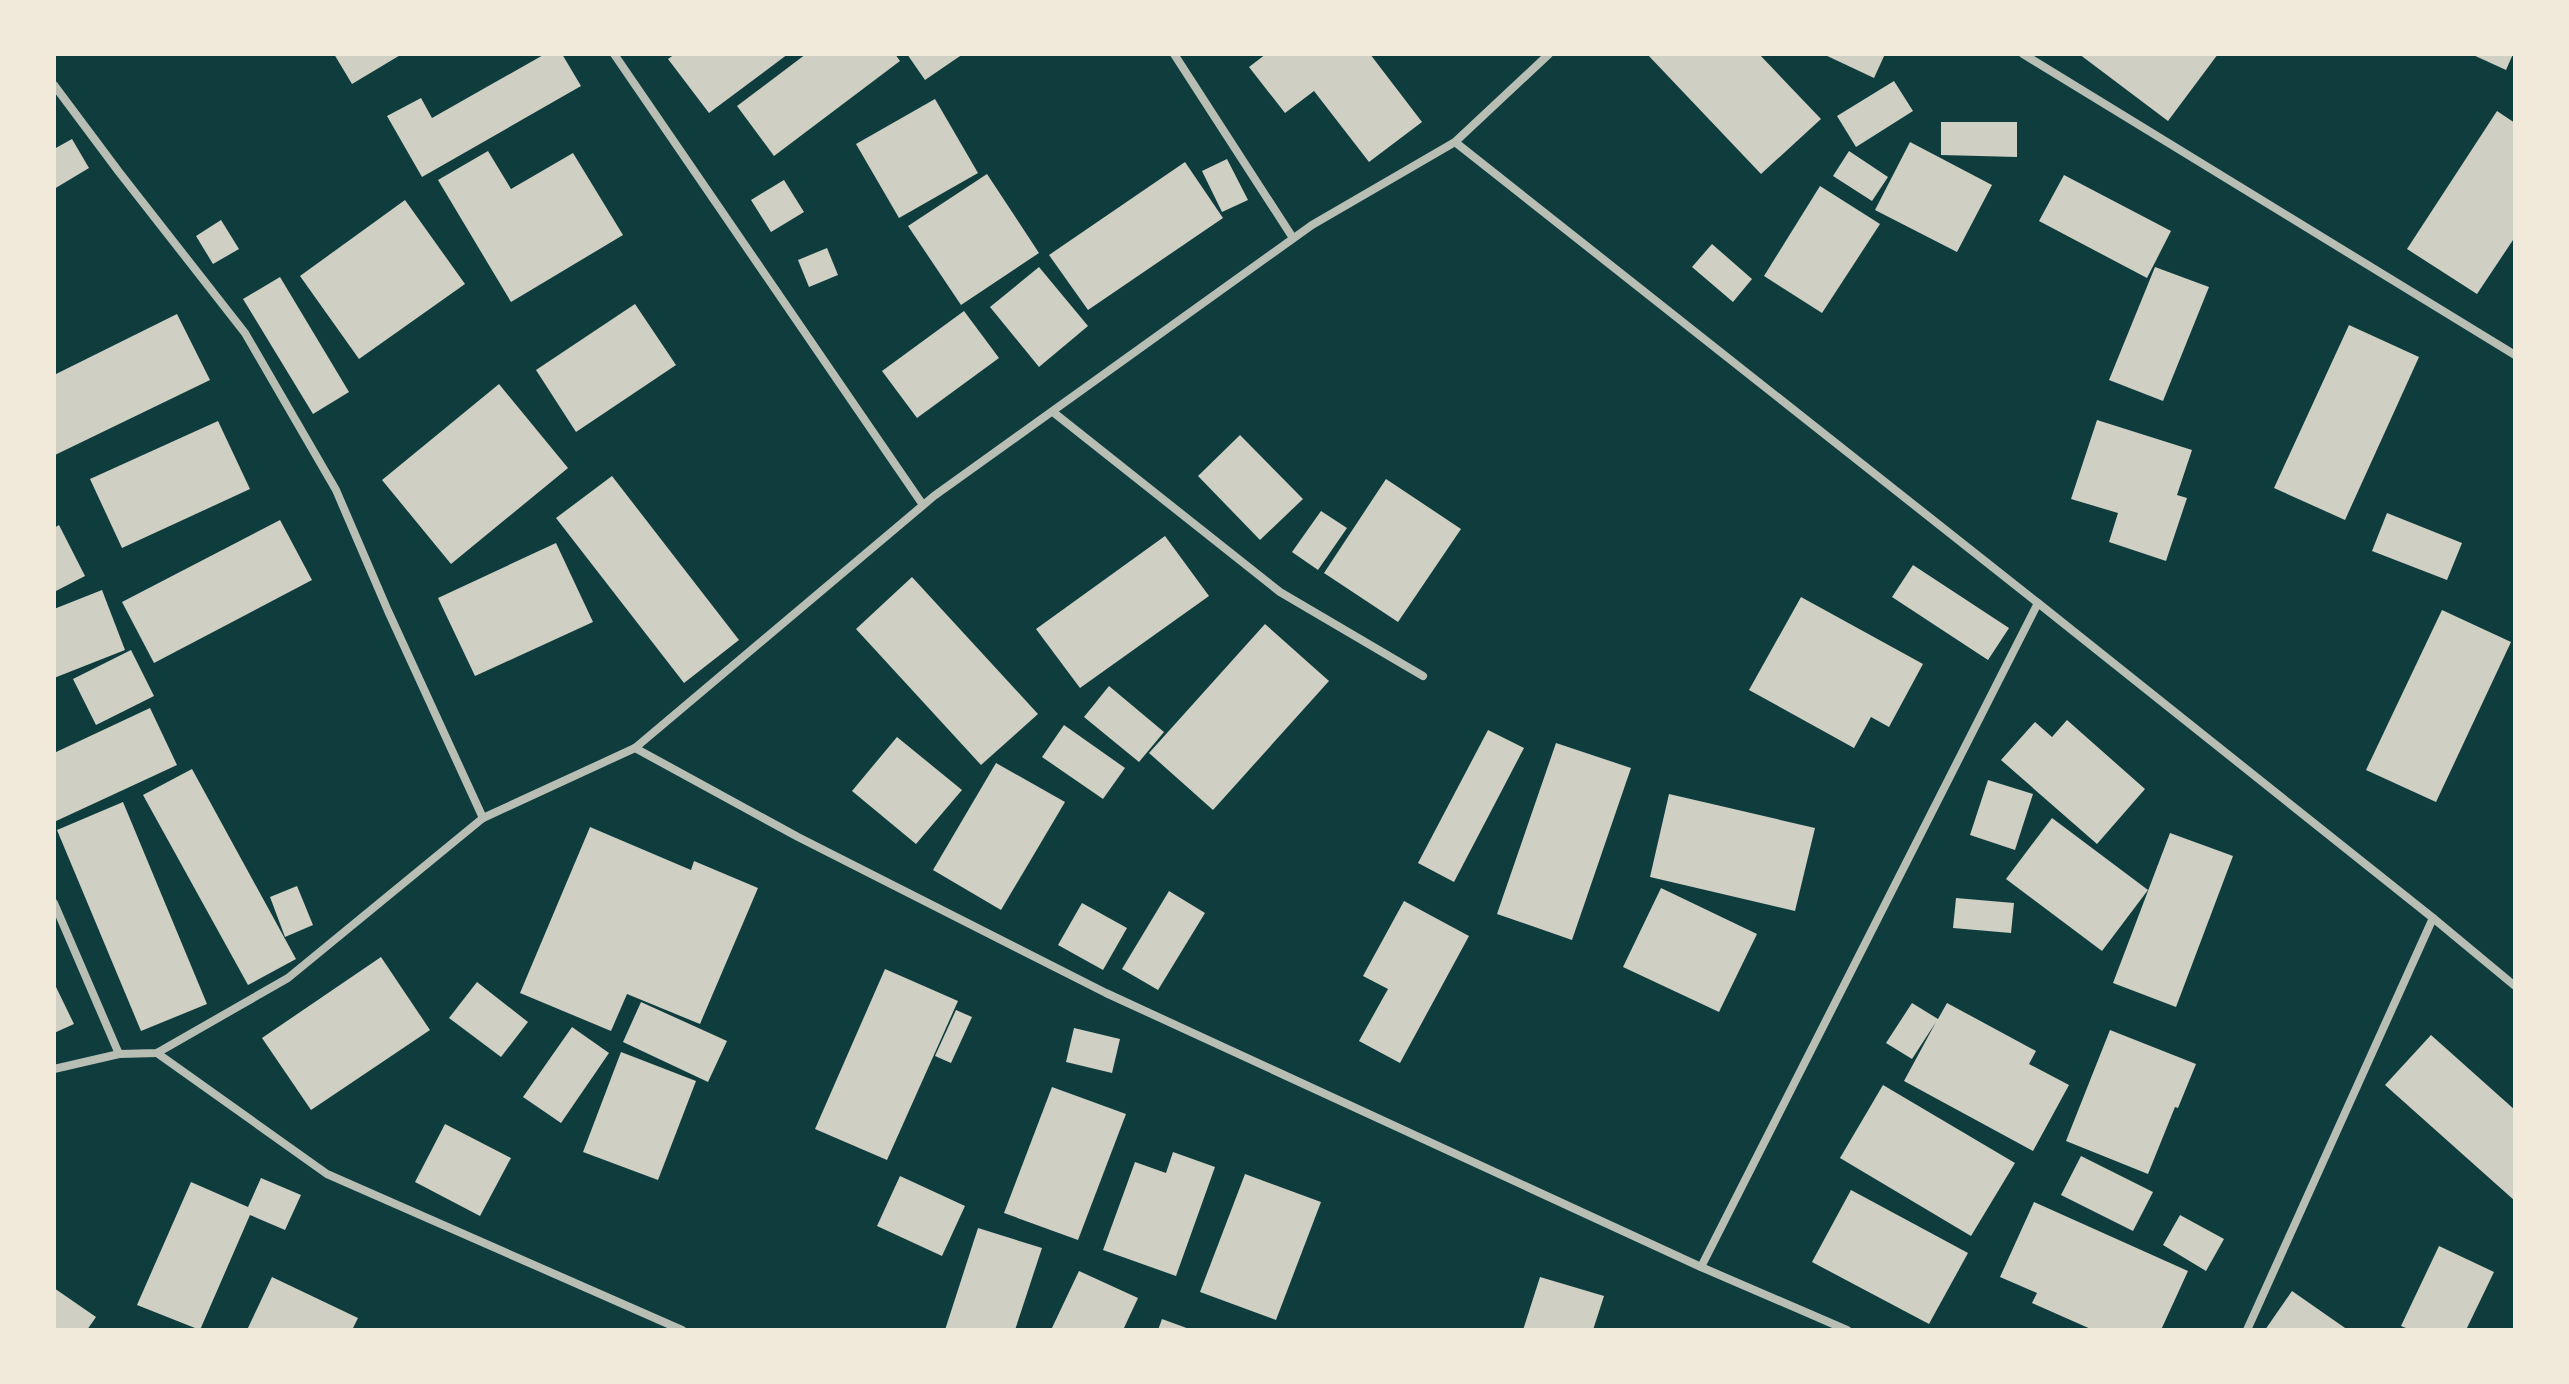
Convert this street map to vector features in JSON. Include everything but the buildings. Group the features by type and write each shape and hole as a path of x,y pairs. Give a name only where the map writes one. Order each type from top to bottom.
{"street":[{"path":"614,54 923,505"},
{"path":"1174,54 1293,238"},
{"path":"54,1069 119,1054 157,1053 288,978 483,818 635,748 923,505 1312,225 1455,142 1549,54"},
{"path":"2023,54 2515,355"},
{"path":"54,85 245,333 336,490 483,818"},
{"path":"1455,142 2038,603 2515,986"},
{"path":"1053,412 1280,592 1423,676"},
{"path":"1701,1267 2038,603"},
{"path":"635,748 798,837 1106,993 1701,1267 1847,1330"},
{"path":"54,903 119,1054"},
{"path":"2247,1330 2433,918"},
{"path":"157,1053 327,1174 682,1330"}]}
